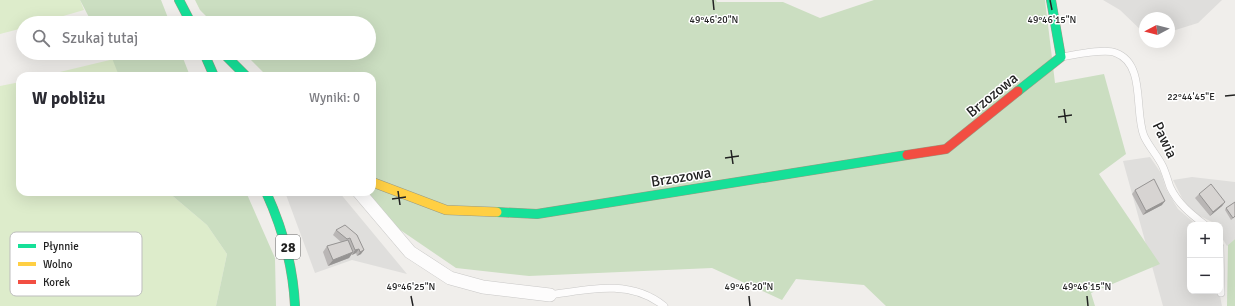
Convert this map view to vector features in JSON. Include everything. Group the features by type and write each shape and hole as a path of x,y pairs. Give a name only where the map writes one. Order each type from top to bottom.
{"street":[{"path":"179,0 187,16"},
{"path":"1051,0 1061,57"},
{"name":"Brzozowa","path":"376,184 446,210 537,214 946,149 1061,57"},
{"path":"207,60 212,72"},
{"path":"230,60 242,72"},
{"name":"28","path":"268,196 288,246 293,273 295,306"},
{"path":"362,196 410,252 450,278 483,287 550,295"}],"lane":[{"name":"Pawia","path":"1061,57 1092,52 1116,52 1126,60 1132,68 1136,78 1144,135 1163,167 1171,188 1179,202 1187,211 1201,222"},
{"path":"550,295 607,288 628,289 645,295 664,306"}],"shaded area":[{"path":"1103,0 1222,0 1198,23 1175,30 1175,12 1139,12 1139,28 1120,10"},
{"path":"1150,157 1161,173 1166,189 1178,209 1193,222 1187,222 1187,294 1220,294 1222,306 1163,306 1123,161"},
{"path":"1192,177 1235,182 1235,239 1227,246 1223,240 1223,222 1212,222 1192,212 1182,198 1173,180"},
{"path":"286,196 342,196 407,274 352,260 315,273"}],"green space":[{"path":"0,0 80,0 84,10 63,16 16,16 16,30 0,34"},
{"path":"80,0 161,0 167,16 88,16"},
{"path":"195,0 716,0 717,2 783,2 820,18 874,0 1045,0 1055,83 1104,74 1126,154 1099,174 1160,264 1091,293 1095,306 886,306 864,285 796,279 782,300 712,268 529,276 456,268 393,225 368,196 376,196 376,72 263,72 251,60 376,60 376,16 206,16 200,10"},
{"path":"113,60 184,60 188,72 117,72"},
{"path":"114,60 118,72 60,72"},
{"path":"16,83 16,196 173,196 207,225 227,254 216,306 0,306 0,86"},
{"path":"173,196 248,196 275,258 276,306 216,306 227,254 207,225"},
{"path":"1235,239 1235,306 1227,306 1228,245"}],"building":[{"path":"1154,179 1165,201 1146,211 1135,190"},
{"path":"1211,184 1225,202 1213,212 1199,194"},
{"path":"1235,202 1235,216 1233,218 1226,208"},
{"path":"345,225 357,235 364,250 360,252 359,249 355,250 350,238 347,239 336,230"},
{"path":"348,240 353,252 333,260 327,246"}],"traffic: fast":[{"path":"179,0 187,16"},
{"path":"1018,91 1061,57 1051,0"},
{"path":"207,60 212,72"},
{"path":"230,60 242,72"},
{"path":"497,212 537,214 907,155"},
{"path":"268,196 286,248 292,276 295,306"}],"traffic: slow":[{"path":"376,184 446,210 497,212"}],"traffic: jam":[{"path":"907,155 946,149 1018,91"}]}
